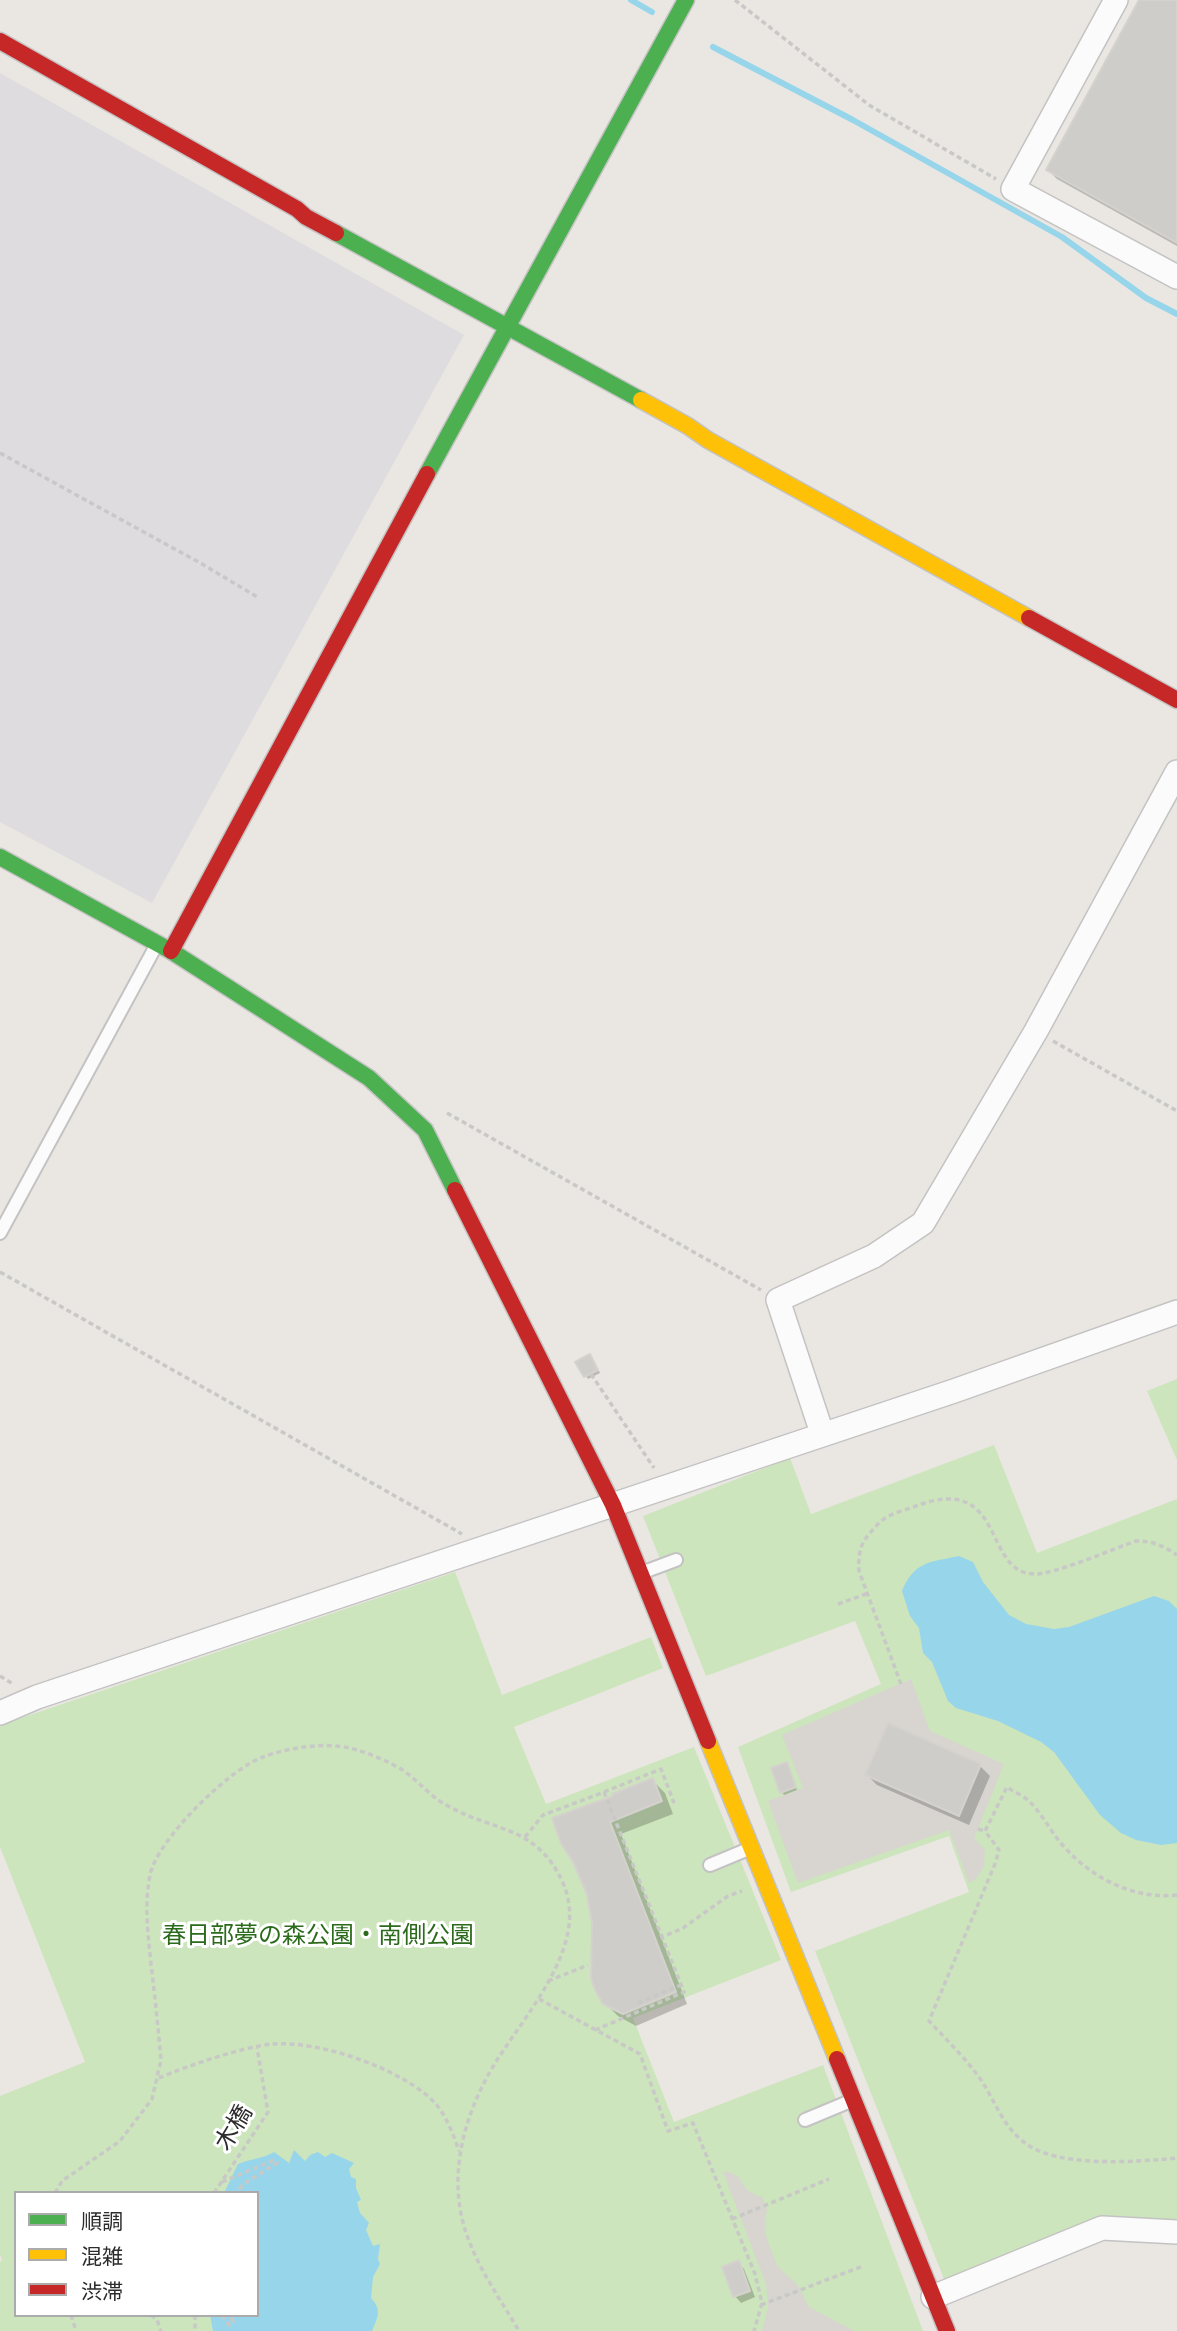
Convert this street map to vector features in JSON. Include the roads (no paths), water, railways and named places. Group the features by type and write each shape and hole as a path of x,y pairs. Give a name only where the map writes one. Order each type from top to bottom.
{"street":[{"path":"164,947 686,0"},
{"path":"1116,0 1013,189 1177,277"},
{"path":"0,41 297,209 306,217 1177,700"},
{"path":"822,1433 778,1300 874,1256 923,1223 1036,1031 1177,772"},
{"path":"0,857 164,947 369,1078 425,1129 613,1505 947,2331"},
{"path":"0,1713 37,1697 954,1391 1177,1312"},
{"path":"933,2298 1102,2228 1177,2232"}],"lane":[{"path":"0,1233 164,947"},
{"path":"640,1574 676,1560"},
{"path":"710,1865 751,1848"},
{"path":"805,2120 853,2100"}],"water":[{"path":"959,1556 973,1562 983,1582 1009,1615 1026,1624 1054,1629 1069,1627 1154,1596 1169,1601 1177,1609 1177,1843 1161,1845 1136,1840 1121,1833 1100,1815 1054,1752 1041,1742 998,1721 956,1708 948,1701 932,1662 923,1653 919,1628 910,1616 902,1591 918,1568"},
{"path":"294,2150 305,2161 318,2152 325,2157 332,2153 354,2163 349,2169 351,2177 356,2179 361,2200 357,2202 360,2213 369,2223 366,2230 373,2246 380,2244 380,2264 373,2277 371,2298 377,2306 378,2314 372,2331 213,2331 210,2317 259,2317 259,2191 225,2191 238,2164 274,2152 289,2163"}],"waterway":[{"path":"631,0 652,12"},
{"path":"713,47 853,120 1062,237 1146,298 1177,314"}],"park label":[{"name":"春日部夢の森公園・南側公園","path":"318,1936"}]}
